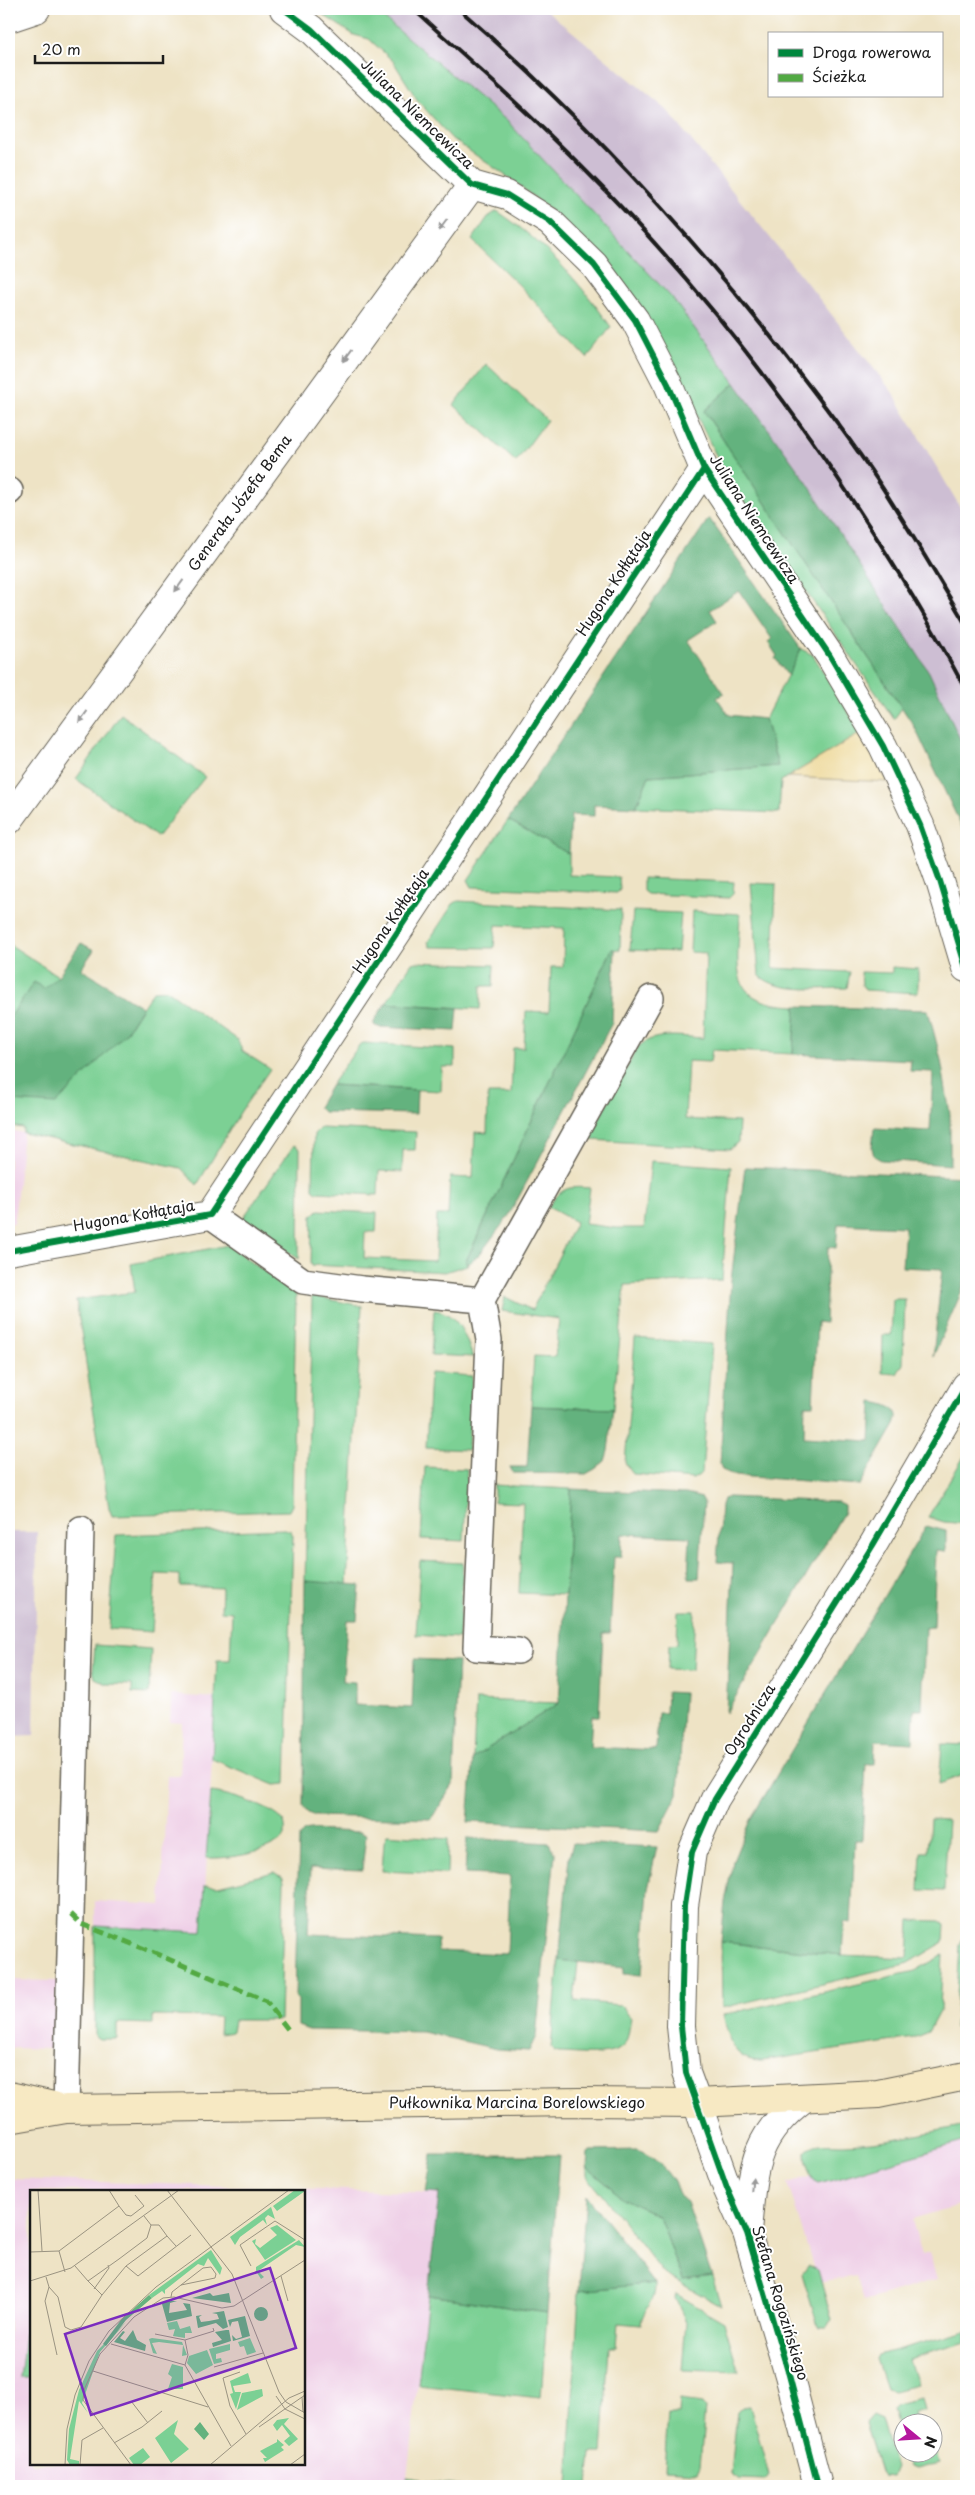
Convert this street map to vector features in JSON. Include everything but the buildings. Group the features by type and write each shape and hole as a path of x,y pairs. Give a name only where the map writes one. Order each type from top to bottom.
{"main road":[{"name":"Pułkownika Marcina Borelowskiego","path":"9,2119 66,2109 562,2102 697,2103 878,2094 966,2076"},
{"name":"Pułkownika Marcina Borelowskiego","path":"9,2096 66,2109"}],"street":[{"path":"9,18 36,9"},
{"name":"Juliana Niemcewicza","path":"284,9 311,29 472,185 507,195 550,222 594,265 635,320 668,384 704,469 830,656 883,746 920,824 940,881 966,968"},
{"name":"Generała Józefa Bema","path":"9,820 472,185"},
{"name":"Hugona Kołłątaja","path":"9,1251 210,1215 704,469"},
{"name":"Ogrodnicza","path":"697,2103 686,2073 682,2026 681,1958 684,1906 692,1852 715,1799 868,1553 966,1386"},
{"name":"Stefana Rogozińskiego","path":"747,2233 756,2159 786,2111 804,2098"},
{"name":"Stefana Rogozińskiego","path":"697,2103 727,2188 747,2233 789,2375 818,2486"}],"lane":[{"path":"518,1651 476,1648 489,1340 482,1300 651,998"},
{"path":"210,1215 303,1281 362,1289 482,1300"},
{"path":"66,2109 81,1529"}],"shaded area":[{"path":"373,9 545,9 667,110 810,287 893,393 966,517 966,752 928,672 806,481 672,298 507,121"},
{"path":"9,1130 23,1133 14,1223 9,1224"},
{"path":"9,1532 37,1532 34,1736 9,1737"},
{"path":"171,1695 215,1698 203,1932 95,1926 95,1901 161,1905 167,1776 180,1776 182,1723 170,1722"},
{"path":"9,1980 57,1981 55,2049 9,2048"},
{"path":"966,2135 966,2203 912,2219 922,2255 929,2253 937,2279 864,2301 856,2276 818,2283 788,2183"},
{"path":"9,2179 439,2193 406,2486 9,2486"}],"green space":[{"path":"314,9 373,9 507,121 672,298 735,383 704,411 902,708 894,719 725,474 682,385 557,216 515,182 452,139 418,101 393,61 369,39 354,35"},
{"path":"497,211 530,236 560,263 611,327 587,358 520,286 472,240 488,217"},
{"path":"486,364 547,420 516,462 454,405"},
{"path":"735,383 806,481 929,672 966,752 966,836 914,726 704,411"},
{"path":"709,518 801,649 788,676 775,658 777,656 768,642 772,639 739,591 710,610 717,621 688,640 724,693 717,698 729,715 765,719 778,766 649,776 636,807 594,805 594,816 571,815 569,854 508,820"},
{"path":"801,649 813,655 861,733 781,781 779,813 636,807 649,776 778,766 765,719"},
{"path":"121,714 205,777 157,837 76,779"},
{"path":"508,820 569,854 569,875 619,877 620,890 617,893 472,887 468,880"},
{"path":"643,878 734,882 733,894 729,898 647,894 643,891"},
{"path":"751,883 776,884 773,968 850,972 847,988 800,989 777,985 759,975"},
{"path":"458,901 621,910 620,950 612,949 466,1261 467,1265 445,1272 311,1265 312,1216 318,1210 377,1213 376,1232 365,1232 364,1258 435,1261 437,1215 448,1215 450,1177 473,1178 475,1132 487,1133 488,1094 511,1094 513,1048 524,1048 526,1011 549,1012 551,967 563,967 564,928 496,925 494,948 430,947 428,942 453,904"},
{"path":"633,911 681,913 678,952 630,950"},
{"path":"692,911 740,914 738,966 741,980 747,990 757,998 773,1003 796,1006 793,1054 712,1050 710,1062 688,1061 685,1119 739,1122 738,1142 730,1149 592,1140 590,1135 638,1047 645,1042 660,1037 703,1038 706,953 690,952"},
{"path":"81,943 94,950 81,969 142,1007 125,1034 56,1104 9,1101 9,1019 34,982 44,989 58,976"},
{"path":"9,944 58,976 44,990 34,982 9,1019"},
{"path":"612,949 615,950 612,1023 508,1217 479,1255 467,1265 466,1261"},
{"path":"412,963 494,965 493,986 481,986 480,1009 386,1003"},
{"path":"892,967 918,969 918,993 865,990 862,985 861,972 892,973"},
{"path":"167,990 238,1040 242,1051 270,1069 241,1111 197,1185 181,1168 23,1133 23,1128 9,1126 9,1101 56,1103 125,1034 153,991"},
{"path":"386,1003 458,1008 456,1031 378,1027 374,1025 374,1021"},
{"path":"796,1006 928,1010 941,1060 950,1114 950,1165 881,1160 874,1156 872,1148 874,1128 930,1131 933,1072 910,1071 911,1060 793,1054"},
{"path":"360,1044 455,1049 455,1067 442,1067 441,1091 331,1085"},
{"path":"331,1085 417,1090 416,1114 323,1112 318,1107"},
{"path":"320,1128 416,1132 415,1150 403,1150 402,1172 379,1171 378,1195 317,1192 313,1189 314,1134"},
{"path":"294,1145 300,1149 299,1259 241,1221"},
{"path":"651,1161 731,1167 722,1280 625,1285 613,1409 531,1406 534,1356 555,1357 559,1319 502,1311 505,1297 532,1310 576,1222 548,1207 565,1190 575,1187 590,1188 585,1224 617,1228 644,1228"},
{"path":"745,1167 966,1177 966,1276 961,1293 933,1357 942,1269 902,1267 905,1227 838,1224 836,1248 828,1247 825,1323 817,1322 813,1405 805,1405 804,1437 870,1441 872,1402 892,1408 897,1415 895,1425 860,1485 736,1476 722,1470 720,1464 731,1280"},
{"path":"228,1245 296,1294 292,1505 289,1511 112,1516 109,1508 76,1300 135,1292 131,1264"},
{"path":"312,1296 362,1306 347,1585 305,1581"},
{"path":"893,1299 905,1299 903,1364 897,1374 882,1373 883,1335 891,1335"},
{"path":"434,1310 450,1316 460,1327 473,1357 431,1355"},
{"path":"635,1338 712,1344 702,1473 693,1479 633,1474 625,1463"},
{"path":"430,1373 472,1376 468,1450 426,1448"},
{"path":"531,1406 613,1409 605,1461 586,1474 513,1473 510,1467 527,1467"},
{"path":"966,1453 966,1524 944,1522 928,1517"},
{"path":"425,1467 467,1469 464,1541 421,1539"},
{"path":"494,1485 571,1489 565,1595 519,1593 523,1503 494,1502"},
{"path":"571,1489 686,1494 702,1498 704,1502 699,1578 688,1578 690,1537 622,1534 621,1557 614,1557 610,1633 603,1633 599,1716 592,1716 590,1747 656,1750 658,1713 666,1713 667,1692 684,1693 678,1794 659,1831 468,1822 473,1758 559,1703"},
{"path":"729,1497 838,1502 844,1505 844,1512 726,1713 733,1563 717,1562 721,1505 723,1499"},
{"path":"926,1526 946,1531 946,1552 936,1551 933,1627 925,1628 922,1710 914,1710 913,1743 875,1741 874,1764 866,1764 862,1840 855,1840 851,1923 844,1922 842,1955 721,1942 725,1902 733,1861 750,1820"},
{"path":"285,1529 291,1531 293,1536 286,1784 275,1785 212,1759 217,1660 230,1660 232,1612 221,1611 222,1588 180,1586 180,1575 156,1574 152,1632 109,1629 116,1535"},
{"path":"420,1561 463,1563 459,1638 416,1635"},
{"path":"305,1581 360,1585 357,1620 347,1620 343,1681 355,1682 355,1705 412,1708 414,1659 458,1661 453,1785 431,1819 315,1816 308,1813 303,1807"},
{"path":"678,1611 695,1611 692,1670 668,1669 669,1645 677,1644"},
{"path":"95,1645 151,1649 149,1694 132,1693 132,1685 107,1684 95,1678 93,1670"},
{"path":"476,1700 559,1703 473,1758"},
{"path":"942,1744 966,1745 966,1774 939,1784"},
{"path":"211,1792 238,1798 270,1811 283,1821 285,1836 271,1847 260,1851 237,1856 206,1858"},
{"path":"930,1819 948,1820 944,1891 919,1890 921,1852 928,1852"},
{"path":"304,1831 359,1832 366,1835 362,1870 311,1868 308,1934 437,1939 438,1951 507,1954 510,1876 465,1874 467,1838 549,1843 555,1854 536,2036 529,2051 497,2049 423,2032 309,2030 298,2026 298,1999 295,1996 299,1837"},
{"path":"387,1834 448,1839 447,1874 382,1871 384,1842"},
{"path":"573,1843 657,1847 648,1888 642,1975 624,1974 624,1967 559,1960 569,1857"},
{"path":"274,1872 283,1877 284,1882 280,2020 234,2020 232,2032 219,2034 220,2017 153,2016 153,2024 117,2023 117,2039 99,2039 95,2036 95,1926 202,1932 205,1885 218,1886"},
{"path":"910,1920 940,1921 945,1925 944,1942 909,1963 722,2008 721,1942 842,1955 908,1958"},
{"path":"966,1927 966,2025 955,2028 960,1945"},
{"path":"943,1955 940,2010 928,2032 913,2038 762,2061 744,2057 738,2053 731,2041 723,2015 915,1971"},
{"path":"559,1960 578,1962 574,2001 620,2005 631,2018 627,2039 619,2049 603,2054 584,2054 559,2053 554,2052 551,2048"},
{"path":"966,2125 966,2141 819,2183 812,2178 808,2169 806,2151 818,2144 874,2142"},
{"path":"637,2150 654,2159 663,2167 674,2182 680,2196 687,2202 712,2276 683,2280 659,2216 624,2199 587,2167 588,2153 590,2151"},
{"path":"432,2155 559,2155 547,2313 428,2295 439,2193 426,2192"},
{"path":"587,2167 624,2199 659,2216 683,2280 712,2276 721,2306 664,2274 587,2176"},
{"path":"586,2195 655,2283 579,2291"},
{"path":"808,2266 818,2270 832,2319 828,2328 820,2328 817,2323 802,2274"},
{"path":"655,2283 653,2297 644,2314 641,2325 618,2323 616,2347 609,2347 602,2453 591,2453 588,2486 568,2486 579,2291"},
{"path":"676,2294 724,2322 739,2372 682,2370 686,2322 675,2298"},
{"path":"428,2295 547,2313 541,2398 418,2385"},
{"path":"29,2299 30,2299 30,2378 20,2378"},
{"path":"966,2331 966,2342 909,2359 917,2385 894,2391 886,2389 876,2359 878,2355"},
{"path":"921,2399 924,2411 893,2412 892,2409 896,2405"},
{"path":"680,2400 702,2403 705,2407 700,2466 697,2472 664,2470 668,2414 679,2414"},
{"path":"750,2406 769,2475 765,2480 739,2479 731,2474 737,2412 742,2407"},
{"path":"872,2415 881,2419 895,2468 891,2477 883,2476 880,2472 865,2423"},
{"path":"907,2462 939,2463 916,2469 909,2467"},
{"path":"407,2477 465,2486 406,2486"}],"sand":[{"path":"861,733 888,782 788,777"}],"railway":[{"path":"413,9 524,110 588,173 673,264 713,311 790,410 826,460 922,611 966,691"},
{"path":"459,9 546,89 629,172 745,305 820,400 869,467 966,625"}],"marked path":[{"path":"71,1914 81,1924 145,1949 266,2001 290,2032"}],"cycle path":[{"path":"284,9 311,29 472,185 507,195 550,222 594,265 635,320 668,384 704,469 830,656 883,746 920,825 940,881 966,968"},
{"path":"9,1251 210,1215 704,469"},
{"path":"818,2486 789,2375 747,2233 727,2188 686,2073 681,2026 684,1906 692,1852 715,1799 873,1545 966,1386"}]}
